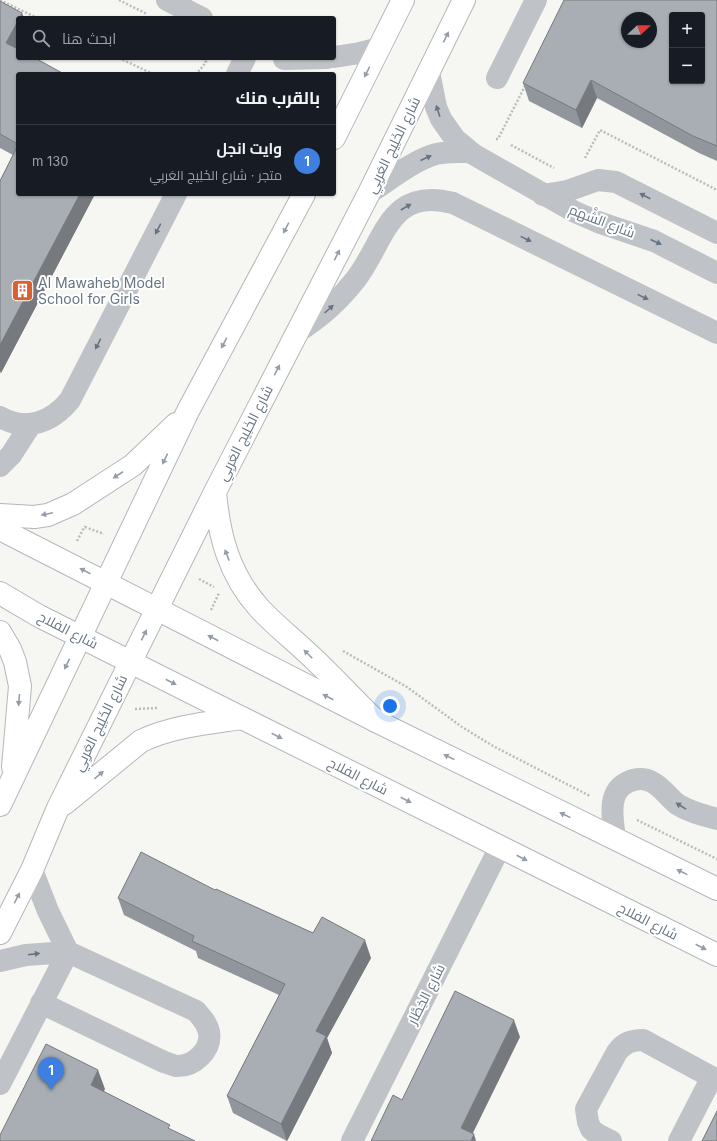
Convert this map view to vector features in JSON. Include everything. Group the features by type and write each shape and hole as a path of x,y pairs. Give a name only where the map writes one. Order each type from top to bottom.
{"main road":[{"path":"336,134 403,0"},
{"name":"شارع الخَلِيج العَربِي","path":"0,933 32,870 58,808 130,662 215,492 369,193 464,0"},
{"path":"0,805 188,411 303,196"},
{"path":"0,515 34,517 48,515 73,504 133,465 171,430 188,411"},
{"path":"215,492 217,518 223,544 241,584 259,608 376,721"},
{"path":"0,529 376,721 717,889"},
{"name":"شارع الفلاح","path":"0,593 39,616 130,662 717,955"},
{"path":"0,632 10,649 15,662 20,686 12,782"},
{"path":"58,808 141,741 154,735 179,728 242,718"}],"street":[{"path":"166,0 198,16"},
{"path":"497,78 536,0"},
{"path":"336,57 380,48"},
{"path":"238,72 244,60"},
{"path":"288,64 314,60"},
{"name":"شارع الشَّهم","path":"429,72 436,107 441,119 455,139 470,152 587,218 654,241 717,273"},
{"name":"شارع الشَّهم","path":"369,193 412,165 430,156 445,152 470,152"},
{"path":"543,194 567,191 598,180 607,180 623,185 717,233"},
{"path":"587,218 585,211 587,198 591,190 598,184 607,180"},
{"path":"0,417 7,421 19,424 31,424 43,422 63,409 70,400 175,196"},
{"path":"297,332 315,321 345,294 357,278 392,219 408,205 429,200 453,203 717,333"},
{"path":"0,466 11,455 31,424"},
{"path":"615,839 612,808 613,800 617,791 624,784 633,780 643,779 652,782 677,804 690,811 717,819"},
{"name":"شارع الخِطَّار","path":"352,1141 500,847"},
{"path":"32,870 48,911 68,952"},
{"path":"0,1084 68,952"},
{"path":"0,962 26,955 68,952 196,1011 205,1021 209,1033 207,1046 200,1057 190,1064 177,1066 164,1062 41,1003"},
{"path":"611,1141 597,1134 591,1129 588,1122 586,1109 621,1046 635,1040 643,1040 714,1078 679,1141"}],"path":[{"path":"0,0 33,16"},
{"path":"118,0 148,15"},
{"path":"123,60 149,72"},
{"path":"198,72 206,62 204,60"},
{"path":"493,140 498,139 526,83"},
{"path":"76,544 88,521"},
{"path":"85,527 106,535"},
{"path":"210,610 220,590"},
{"path":"340,650 407,688 462,727 493,746 612,808 717,859"},
{"path":"135,709 164,707"}],"building":[{"path":"564,0 717,0 717,146 693,136 591,80 576,110 523,83"},
{"path":"0,1 22,13 21,16 16,16 16,25 6,43 16,48 16,60 39,60 60,72 16,72 16,143 0,134"},
{"name":"Al Mawaheb Model School for Girls","path":"16,149 16,196 79,196 0,345 0,181"},
{"path":"141,852 215,890 216,889 313,933 322,917 365,940 316,1031 326,1036 281,1124 227,1096 285,984 192,941 194,936 118,898"},
{"path":"455,991 514,1020 461,1128 474,1134 471,1141 371,1141 393,1095 402,1100"},
{"path":"46,1044 98,1070 91,1085 170,1125 168,1128 195,1141 0,1141 0,1135"},
{"path":"717,1111 717,1141 702,1141"}],"place":[{"name":"Al Mawaheb Model School for Girls","path":"22,291"},
{"name":"وايت انجل","path":"51,1090"}]}
